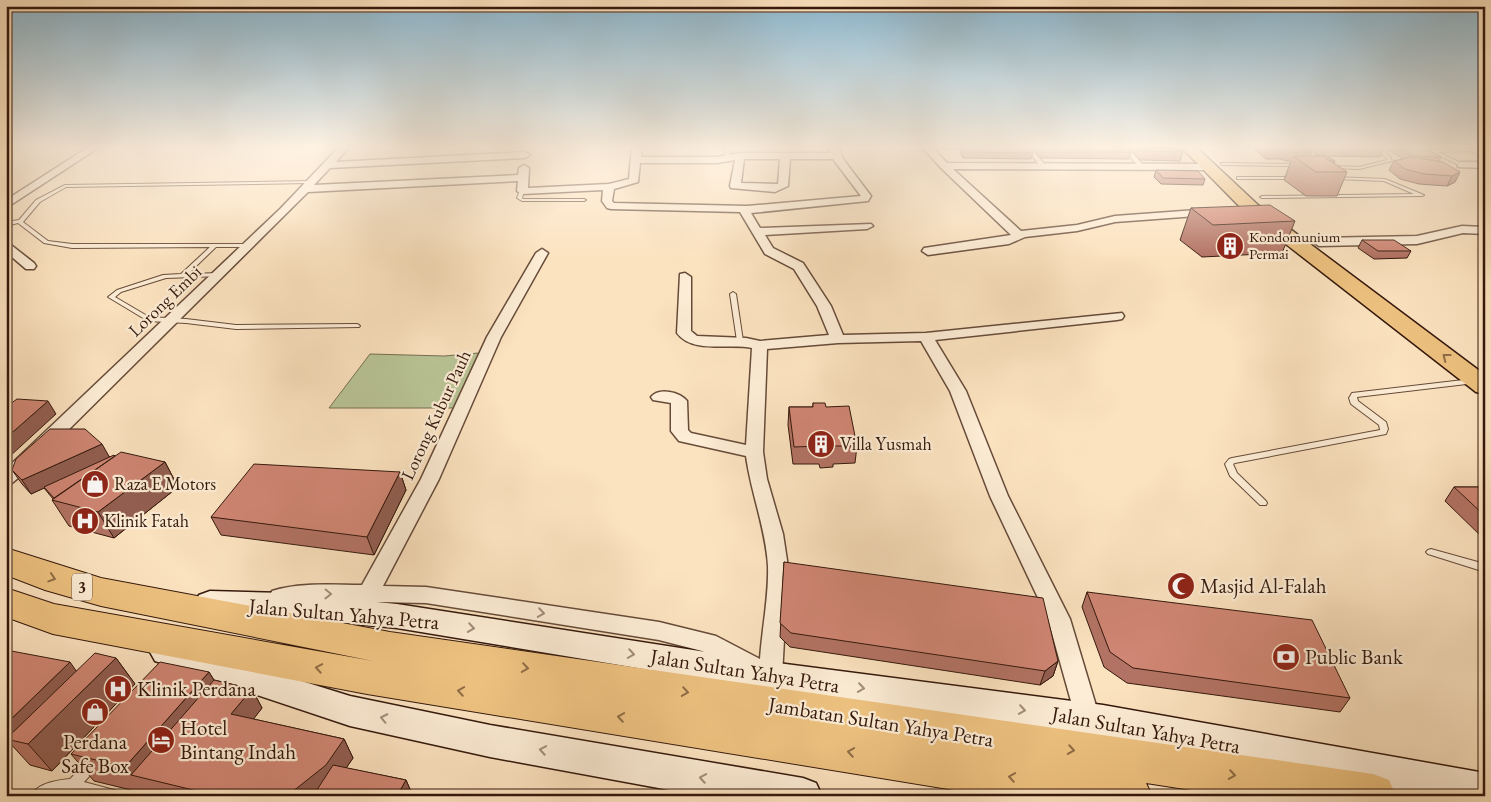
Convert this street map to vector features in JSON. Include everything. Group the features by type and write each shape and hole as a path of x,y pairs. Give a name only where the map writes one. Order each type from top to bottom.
{"highway":[{"name":"Jalan Sultan Yahya Petra","path":"6,561 58,580 101,592 161,603"},
{"name":"3","path":"6,602 68,622"},
{"path":"161,603 378,662"},
{"path":"68,622 378,662"},
{"name":"Jambatan Sultan Yahya Petra","path":"378,662 1129,796"},
{"name":"Jambatan Sultan Yahya Petra","path":"378,662 1373,796"}],"main road":[{"path":"1231,183 1250,206 1482,378"},
{"path":"1241,183 1250,206 1319,242 1482,378"},
{"name":"Jalan Sultan Yahya Petra","path":"161,603 286,605 397,616 770,676 1088,718 1485,790"},
{"path":"6,614 68,622"},
{"name":"3","path":"68,622 186,663 350,711 490,741 803,796"},
{"path":"1244,747 1380,796"}],"street":[{"path":"6,205 39,183"},
{"path":"307,185 356,183"},
{"path":"523,183 522,191 609,187 626,183"},
{"path":"736,183 735,186 775,189 783,187 783,183"},
{"path":"609,187 608,204 616,207 671,206 747,210 864,199 866,196 860,183"},
{"path":"963,183 1019,236"},
{"name":"Lorong Embi","path":"6,479 23,465 219,275 307,185"},
{"path":"747,210 745,213 772,254 800,266 824,306 838,339"},
{"path":"928,251 1009,240 1029,233 1077,228 1115,218 1222,211"},
{"path":"756,232 866,226"},
{"path":"1319,242 1417,240 1445,236 1462,229 1485,231"},
{"path":"6,245 30,266"},
{"name":"Lorong Kubur Pauh","path":"368,594 430,479 494,337 543,251"},
{"path":"685,277 684,333 694,340 740,341 760,345 838,339 926,337 1117,316"},
{"path":"926,337 958,391 999,496 1048,606 1062,628 1088,718"},
{"path":"209,604 312,594 435,596 659,631 708,642 770,676 783,568 758,479 754,452 760,345"},
{"path":"659,397 672,397 679,401 680,431 685,437 754,452"}],"lane":[{"path":"1250,206 1422,195 1393,183"},
{"path":"6,224 20,220 38,201 65,186 307,185"},
{"path":"522,191 519,198 522,200 584,200"},
{"path":"20,220 20,223 50,243 76,246 249,245"},
{"path":"182,276 215,246"},
{"path":"219,275 158,278 119,291 111,297 146,319 236,327 357,326"},
{"path":"734,294 740,341"},
{"path":"1263,503 1233,474 1229,464 1232,461 1383,432 1383,424 1354,402 1355,395 1482,378"},
{"path":"1432,552 1485,568"},
{"path":"73,785 99,757"},
{"path":"37,796 54,786 73,785 114,796"}],"green space":[{"path":"479,353 454,408 329,408 370,354 444,356"}],"building":[{"path":"1270,205 1295,221 1213,225 1191,208"},
{"path":"1362,240 1394,240 1411,251 1378,251"},
{"path":"17,399 48,401 6,438 6,407"},
{"path":"813,403 825,403 826,407 849,406 857,446 834,446 834,449 821,450 820,446 794,447 789,407 813,407"},
{"path":"50,429 85,429 102,444 22,480 12,470 16,459"},
{"path":"121,452 165,462 98,512 52,500"},
{"path":"114,455 54,498 44,487"},
{"path":"254,464 400,472 367,537 211,517"},
{"path":"1454,487 1485,487 1485,516"},
{"path":"784,562 1043,598 1058,661 1045,671 791,633 780,623"},
{"path":"1087,592 1312,620 1350,698 1133,668 1110,652"},
{"path":"6,650 70,662 6,724"},
{"path":"95,653 116,658 28,744 6,739"},
{"path":"160,662 209,672 125,767 71,754"},
{"path":"214,680 252,689 231,714 344,739 326,765 287,796 218,796 131,775"},
{"path":"333,765 406,780 397,796 313,796"}],"place":[{"name":"Kondomunium Permai","path":"1230,246"},
{"name":"Villa Yusmah","path":"821,444"},
{"name":"Raza E Motors","path":"95,484"},
{"name":"Klinik Fatah","path":"85,521"},
{"name":"Masjid Al-Falah","path":"1181,586"},
{"name":"Public Bank","path":"1286,657"},
{"name":"Klinik Perdana","path":"118,689"},
{"name":"Perdana Safe Box","path":"95,712"},
{"name":"Hotel Bintang Indah","path":"161,740"}]}
